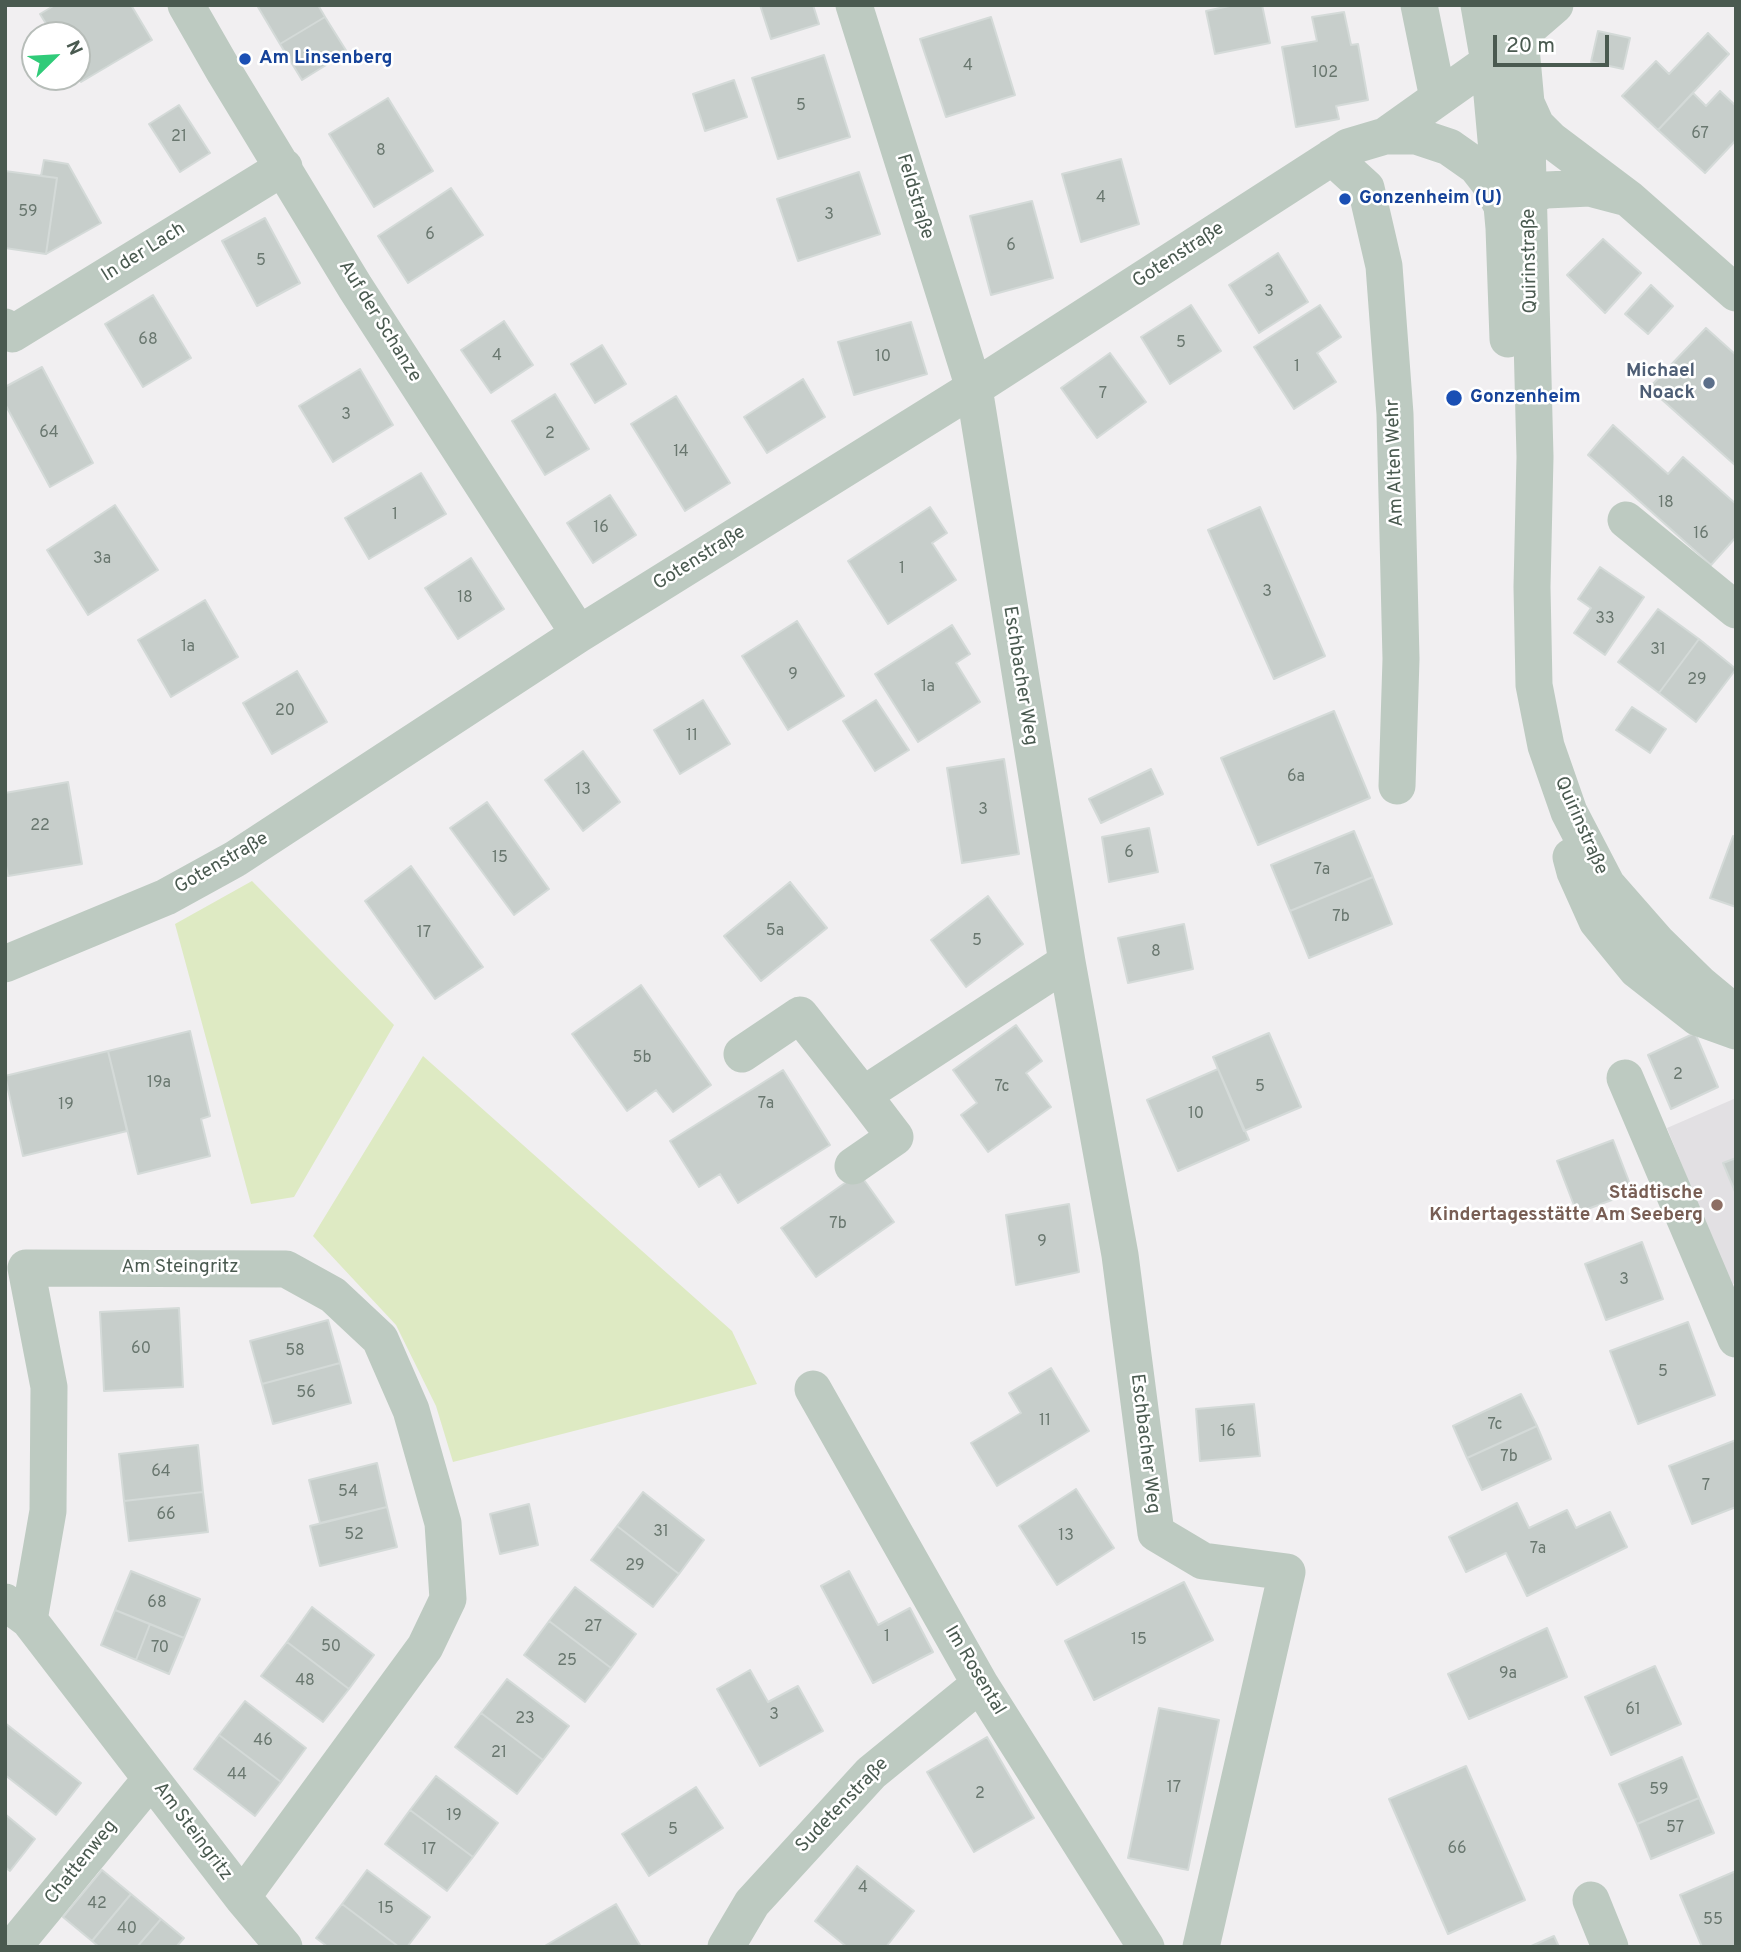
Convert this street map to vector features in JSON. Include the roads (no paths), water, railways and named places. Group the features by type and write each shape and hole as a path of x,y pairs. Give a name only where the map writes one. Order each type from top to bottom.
{"street":[{"name":"Auf der Schanze","path":"186,5 225,74 355,286 579,634"},
{"name":"Feldstraße","path":"854,5 974,388"},
{"path":"1419,5 1438,98 1472,112 1494,130"},
{"name":"Quirinstraße","path":"1479,5 1489,62 1494,130 1521,206"},
{"name":"Gotenstraße","path":"5,964 166,897 235,859 579,634 974,388 1332,157 1348,147 1385,135 1489,62 1516,21 1555,5"},
{"name":"Quirinstraße","path":"1516,21 1526,103 1512,433 1532,587 1534,685 1546,746 1574,822 1607,885 1657,942 1736,1014"},
{"path":"1526,103 1536,125 1550,140 1628,198 1736,293"},
{"name":"Gotenstraße","path":"1385,135 1416,136 1449,147 1476,166 1521,206"},
{"name":"Am Alten Wehr","path":"1332,157 1366,188 1384,265 1395,414 1401,659 1397,786"},
{"name":"In der Lach","path":"7,333 284,167"},
{"path":"1521,206 1546,190 1590,188 1628,198"},
{"name":"Eschbacher Weg","path":"974,388 1024,642 1067,962 1120,1255 1156,1533 1203,1560 1287,1572 1200,1947"},
{"path":"1626,520 1736,610"},
{"path":"1574,822 1569,851 1575,872 1597,921 1637,970 1647,978 1697,1017 1736,1031"},
{"path":"863,1095 1067,962"},
{"path":"742,1054 800,1015 895,1137 853,1166"},
{"path":"1626,1078 1736,1339"},
{"name":"Am Steingritz","path":"242,1897 425,1647 448,1600 443,1523 411,1410 380,1339 332,1295 286,1269 26,1268 49,1387 48,1511 17,1611 242,1897 284,1947"},
{"name":"Im Rosental","path":"813,1389 980,1684 1146,1947"},
{"name":"Sudetenstraße","path":"726,1947 752,1903 871,1773 980,1684"},
{"name":"Chattenweg","path":"13,1947 151,1779"},
{"path":"1591,1900 1610,1947"}],"place":[{"name":"Am Linsenberg","path":"245,59"},
{"name":"Gonzenheim (U)","path":"1345,199"},
{"name":"Michael Noack","path":"1709,383"},
{"name":"Gonzenheim","path":"1454,398"},
{"name":"Städtische Kindertagesstätte Am Seeberg","path":"1717,1205"}]}
